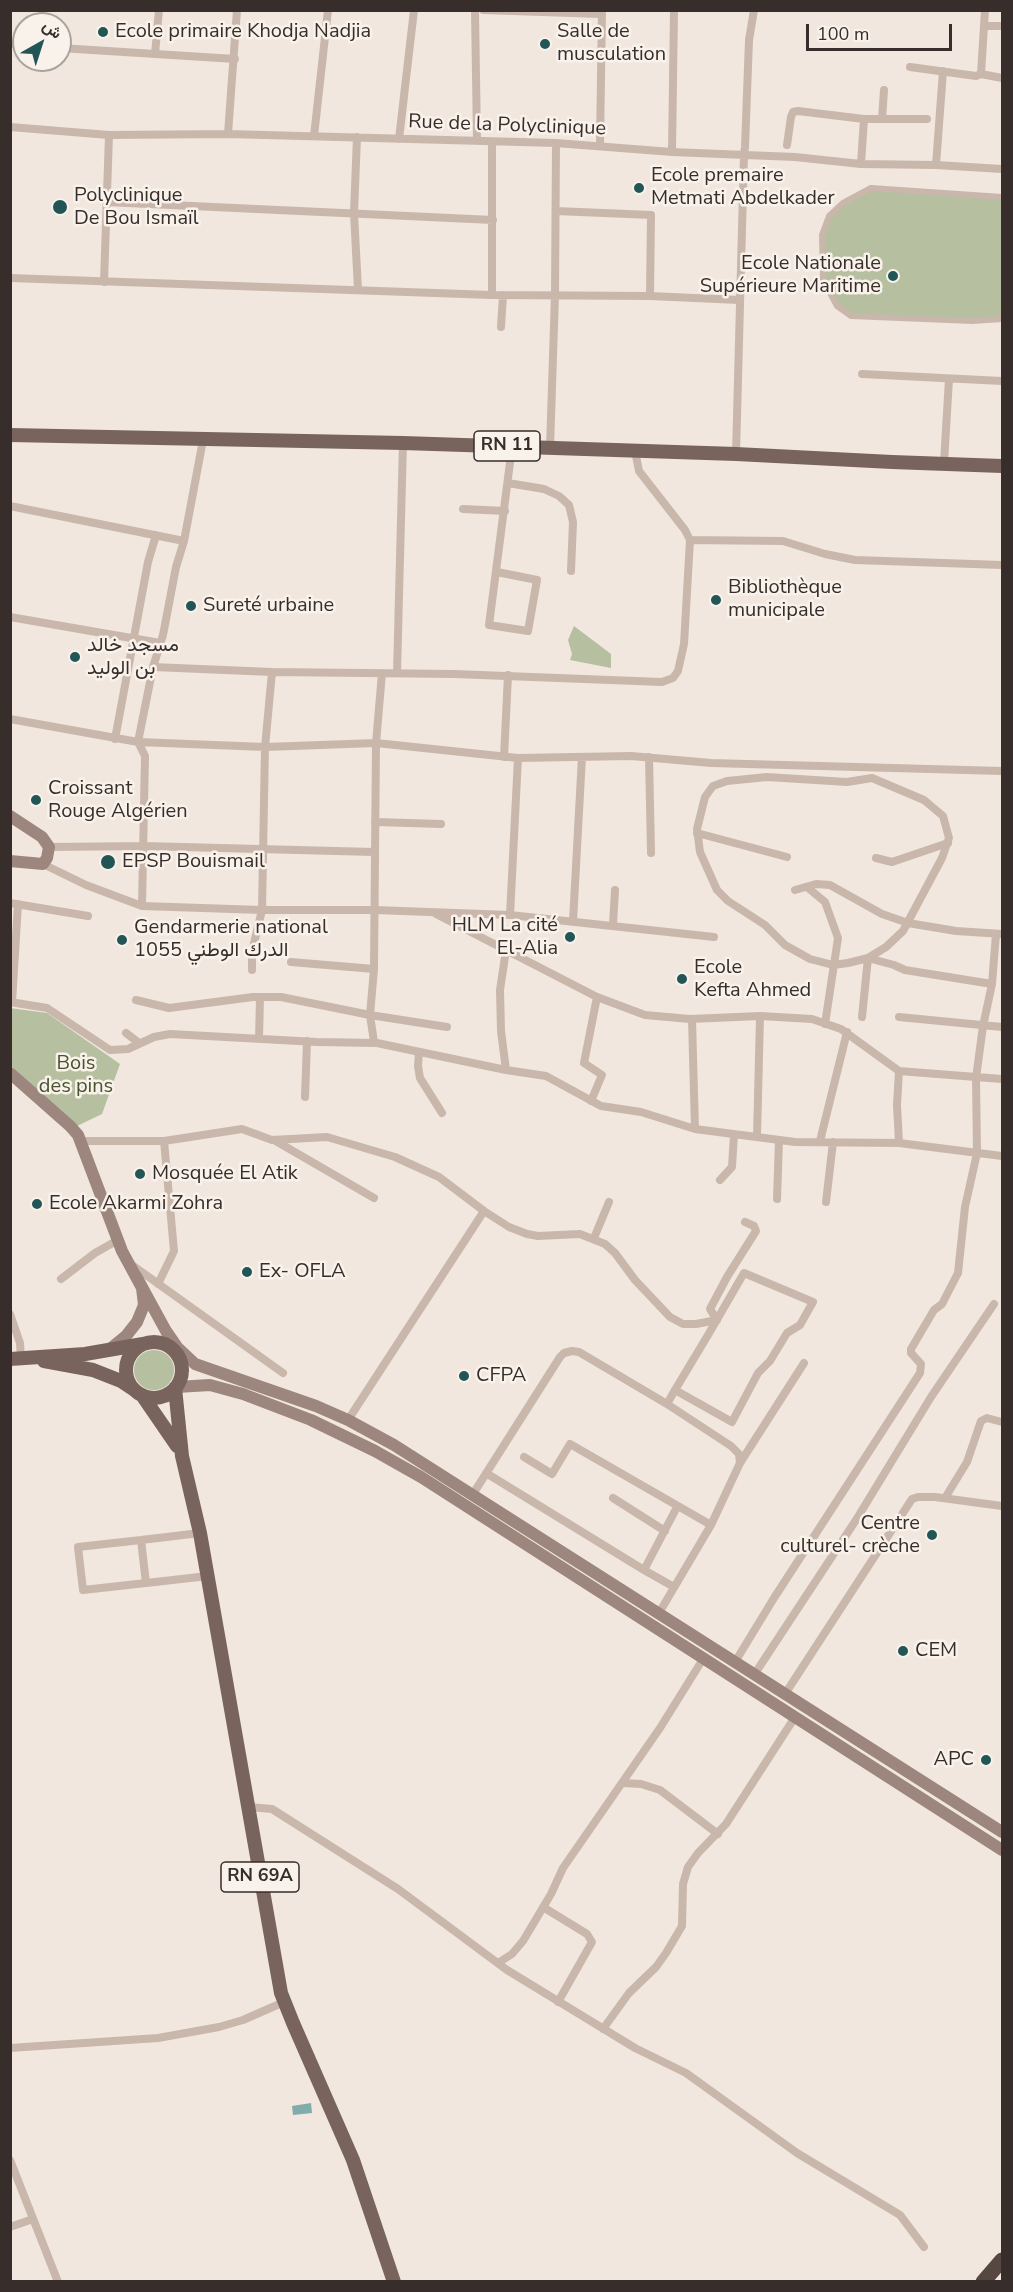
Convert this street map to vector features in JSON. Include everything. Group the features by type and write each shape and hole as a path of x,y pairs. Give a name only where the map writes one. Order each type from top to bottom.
{"highway":[{"path":"983,2282 1002,2260"}],"main road":[{"name":"RN 11","path":"10,435 403,442 1002,466"},
{"path":"10,816 36,832 46,840 49,847 47,858 42,864 10,861"},
{"path":"10,1073 70,1126 80,1141 128,1263 166,1331 177,1347 195,1364"},
{"path":"109,1350 134,1327 142,1310 144,1299 136,1276"},
{"path":"134,1327 136,1347 128,1360 127,1376 139,1393"},
{"path":"18,1359 84,1368 121,1381 139,1393 157,1398 165,1396 176,1387 180,1380 181,1365 166,1331"},
{"path":"18,1359 85,1354 160,1343 195,1364 297,1399 348,1420 394,1445 473,1494 1002,1832"},
{"path":"176,1387 210,1385 243,1394 311,1420 375,1451 421,1477 1002,1850"},
{"name":"RN 69A","path":"176,1387 182,1456 200,1533 284,2002 353,2160 391,2281"},
{"name":"RN 69A","path":"139,1393 172,1437 182,1456"}],"street":[{"path":"154,54 159,10"},
{"path":"228,134 237,10"},
{"path":"314,136 328,10"},
{"path":"399,138 414,10"},
{"path":"475,10 477,141"},
{"path":"483,10 602,12 600,146"},
{"path":"672,152 674,10"},
{"path":"736,454 748,40 754,10"},
{"path":"981,74 985,10"},
{"path":"985,26 1002,26"},
{"path":"72,49 235,59"},
{"path":"910,67 1002,78"},
{"path":"936,165 943,71"},
{"path":"882,118 884,90"},
{"path":"788,146 791,117 793,112 798,111 864,119 927,119"},
{"path":"861,164 864,119"},
{"name":"Rue de la Polyclinique","path":"10,127 109,135 228,134 556,143 672,152 744,154 861,164 1002,169"},
{"path":"104,282 109,135"},
{"path":"357,137 354,213 358,290"},
{"path":"492,142 492,295"},
{"path":"550,448 555,295 556,143"},
{"path":"1002,197 871,189 843,203 829,216 822,235 823,280 837,306 851,316 972,321 1002,319"},
{"path":"106,202 493,220"},
{"path":"556,211 651,215 650,296"},
{"path":"10,278 492,295 650,296 739,300"},
{"path":"501,327 503,295"},
{"path":"862,374 1002,381"},
{"path":"944,463 948,379"},
{"path":"142,906 146,756 138,742 153,667 184,541 203,440"},
{"path":"397,673 403,442"},
{"path":"497,572 537,580 528,631 489,626 512,447"},
{"path":"153,667 272,672 508,675 662,682 673,678 678,671 684,644 690,540 685,530 639,471 635,452"},
{"path":"508,483 544,489 559,496 569,505 573,522 571,571"},
{"path":"10,506 184,541"},
{"path":"463,509 505,511"},
{"path":"115,739 148,562 156,535"},
{"path":"690,540 783,541 825,554 855,560 1002,565"},
{"path":"10,617 160,643"},
{"path":"252,970 252,952 262,910 266,747 272,672"},
{"path":"374,1042 370,1015 374,969 376,743 382,672"},
{"path":"504,757 508,675"},
{"path":"10,719 138,742 266,747 376,743 518,758 649,757 711,763 1002,771"},
{"path":"573,921 582,757"},
{"path":"649,757 651,853"},
{"path":"510,915 518,758"},
{"path":"836,767 836,781"},
{"path":"767,777 847,782 873,778 924,800 943,816 948,829 948,843 903,931 886,947 868,958 833,965 810,959 785,945 765,925 728,902 717,890 708,872 700,852 697,833 705,797 713,786 727,781 767,777"},
{"path":"375,822 441,824"},
{"path":"697,833 787,856"},
{"path":"876,858 892,862 948,843"},
{"path":"49,847 144,846 264,851 374,852"},
{"path":"42,864 86,885 142,906 510,915 714,937"},
{"path":"735,1662 920,1372 921,1364 911,1353 911,1349 934,1310 942,1304 958,1273 965,1207 977,1153 976,1078 999,934 956,931 908,923 882,914 830,885 816,884 795,890"},
{"path":"807,887 825,902 838,938 825,1023"},
{"path":"613,925 615,890"},
{"path":"88,916 14,904 11,1002 47,1008 110,1050 128,1049 140,1042 170,1034 374,1042 555,1079 601,1106 641,1112 695,1130 779,1140 899,1143 1002,1156"},
{"path":"434,913 597,997 645,1016 692,1019 760,1016 812,1019 847,1032 899,1071 1002,1079"},
{"path":"506,950 500,990 501,1031 506,1070"},
{"path":"868,958 905,970 992,984"},
{"path":"862,1017 868,958"},
{"path":"291,962 374,969"},
{"path":"259,1039 260,997"},
{"path":"136,1000 169,1008 260,997 281,997 370,1015 447,1027"},
{"path":"591,1101 602,1075 584,1063 597,997"},
{"path":"757,1137 760,1016"},
{"path":"899,1017 1002,1028"},
{"path":"692,1019 695,1130"},
{"path":"820,1141 847,1032"},
{"path":"126,1033 140,1042"},
{"path":"305,1097 307,1041"},
{"path":"419,1052 420,1078 442,1113"},
{"path":"899,1071 897,1106 899,1143"},
{"path":"80,1141 164,1141 242,1129 274,1140 374,1198"},
{"path":"720,1180 732,1167 734,1134"},
{"path":"274,1140 327,1137 395,1157 440,1177 509,1227 538,1236 580,1234 594,1238 615,1253 635,1280 670,1317 683,1324 717,1320"},
{"path":"777,1199 779,1140"},
{"path":"158,1284 174,1251 164,1141"},
{"path":"826,1202 832,1142"},
{"path":"594,1238 609,1202"},
{"path":"348,1420 484,1211"},
{"path":"717,1320 710,1309 727,1276 756,1231 754,1227 745,1222"},
{"path":"61,1279 95,1252 118,1240"},
{"path":"128,1263 283,1372"},
{"path":"667,1404 675,1390 717,1320 744,1273 813,1302 800,1325 787,1333 770,1361 758,1373 732,1422 675,1390"},
{"path":"754,1675 994,1304"},
{"path":"10,1314 20,1343 18,1359"},
{"path":"473,1494 560,1357 572,1351 579,1352 667,1404 735,1449 739,1454 740,1463"},
{"path":"659,1613 711,1525 740,1463 804,1363"},
{"path":"945,1498 967,1462 981,1421 987,1418 1002,1422"},
{"path":"524,1457 552,1474 570,1444 711,1525"},
{"path":"486,1473 674,1587"},
{"path":"785,1694 908,1504 918,1497 945,1498 1002,1506"},
{"path":"613,1498 665,1531"},
{"path":"644,1570 677,1507"},
{"path":"200,1533 78,1547 83,1590 208,1576"},
{"path":"141,1540 146,1583"},
{"path":"498,1963 518,1947 543,1907 563,1868 703,1659"},
{"path":"603,2029 629,1993 656,1967 666,1953 682,1926 683,1884 688,1867 698,1853 718,1834 795,1717"},
{"path":"622,1783 641,1784 660,1790 718,1834"},
{"path":"249,1807 272,1809 379,1877 498,1963 558,2002 635,2048 686,2073 797,2153 900,2215 924,2247"},
{"path":"543,1907 585,1933 592,1942 558,2002"},
{"path":"10,2048 158,2038 235,2022 284,2002"},
{"path":"10,2160 58,2282"},
{"path":"10,2227 33,2219"}],"green space":[{"path":"871,188 1002,197 1002,319 851,316 837,306 823,280 822,235 829,216 843,203"},
{"path":"574,626 611,654 611,668 570,660 572,654 568,640"},
{"name":"Bois des pins","path":"10,1008 47,1013 120,1064 102,1114 77,1126 11,1066"},
{"path":"154,1350 162,1351 168,1356 173,1362 173,1378 168,1384 162,1389 154,1390 146,1389 140,1384 135,1378 134,1370 135,1362 140,1356 146,1351"}],"water":[{"path":"311,2103 312,2113 293,2115 292,2106"}],"place":[{"name":"Ecole primaire Khodja Nadjia","path":"103,32"},
{"name":"Salle de musculation","path":"545,44"},
{"name":"Ecole premaire Metmati Abdelkader","path":"639,188"},
{"name":"Polyclinique De Bou Ismaïl","path":"60,207"},
{"name":"Ecole Nationale Supérieure Maritime","path":"893,276"},
{"name":"Bibliothèque municipale","path":"716,600"},
{"name":"Sureté urbaine","path":"191,606"},
{"name":"مسجد خالد بن الوليد","path":"75,657"},
{"name":"Croissant Rouge Algérien","path":"36,800"},
{"name":"EPSP Bouismail","path":"108,862"},
{"name":"HLM La cité El-Alia","path":"570,937"},
{"name":"Gendarmerie national 1055 الدرك الوطني","path":"122,940"},
{"name":"Ecole Kefta Ahmed","path":"682,979"},
{"name":"Mosquée El Atik","path":"140,1174"},
{"name":"Ecole Akarmi Zohra","path":"37,1204"},
{"name":"Ex- OFLA","path":"247,1272"},
{"name":"CFPA","path":"464,1376"},
{"name":"Centre culturel- crèche","path":"932,1535"},
{"name":"CEM","path":"903,1651"},
{"name":"APC","path":"986,1760"}]}
